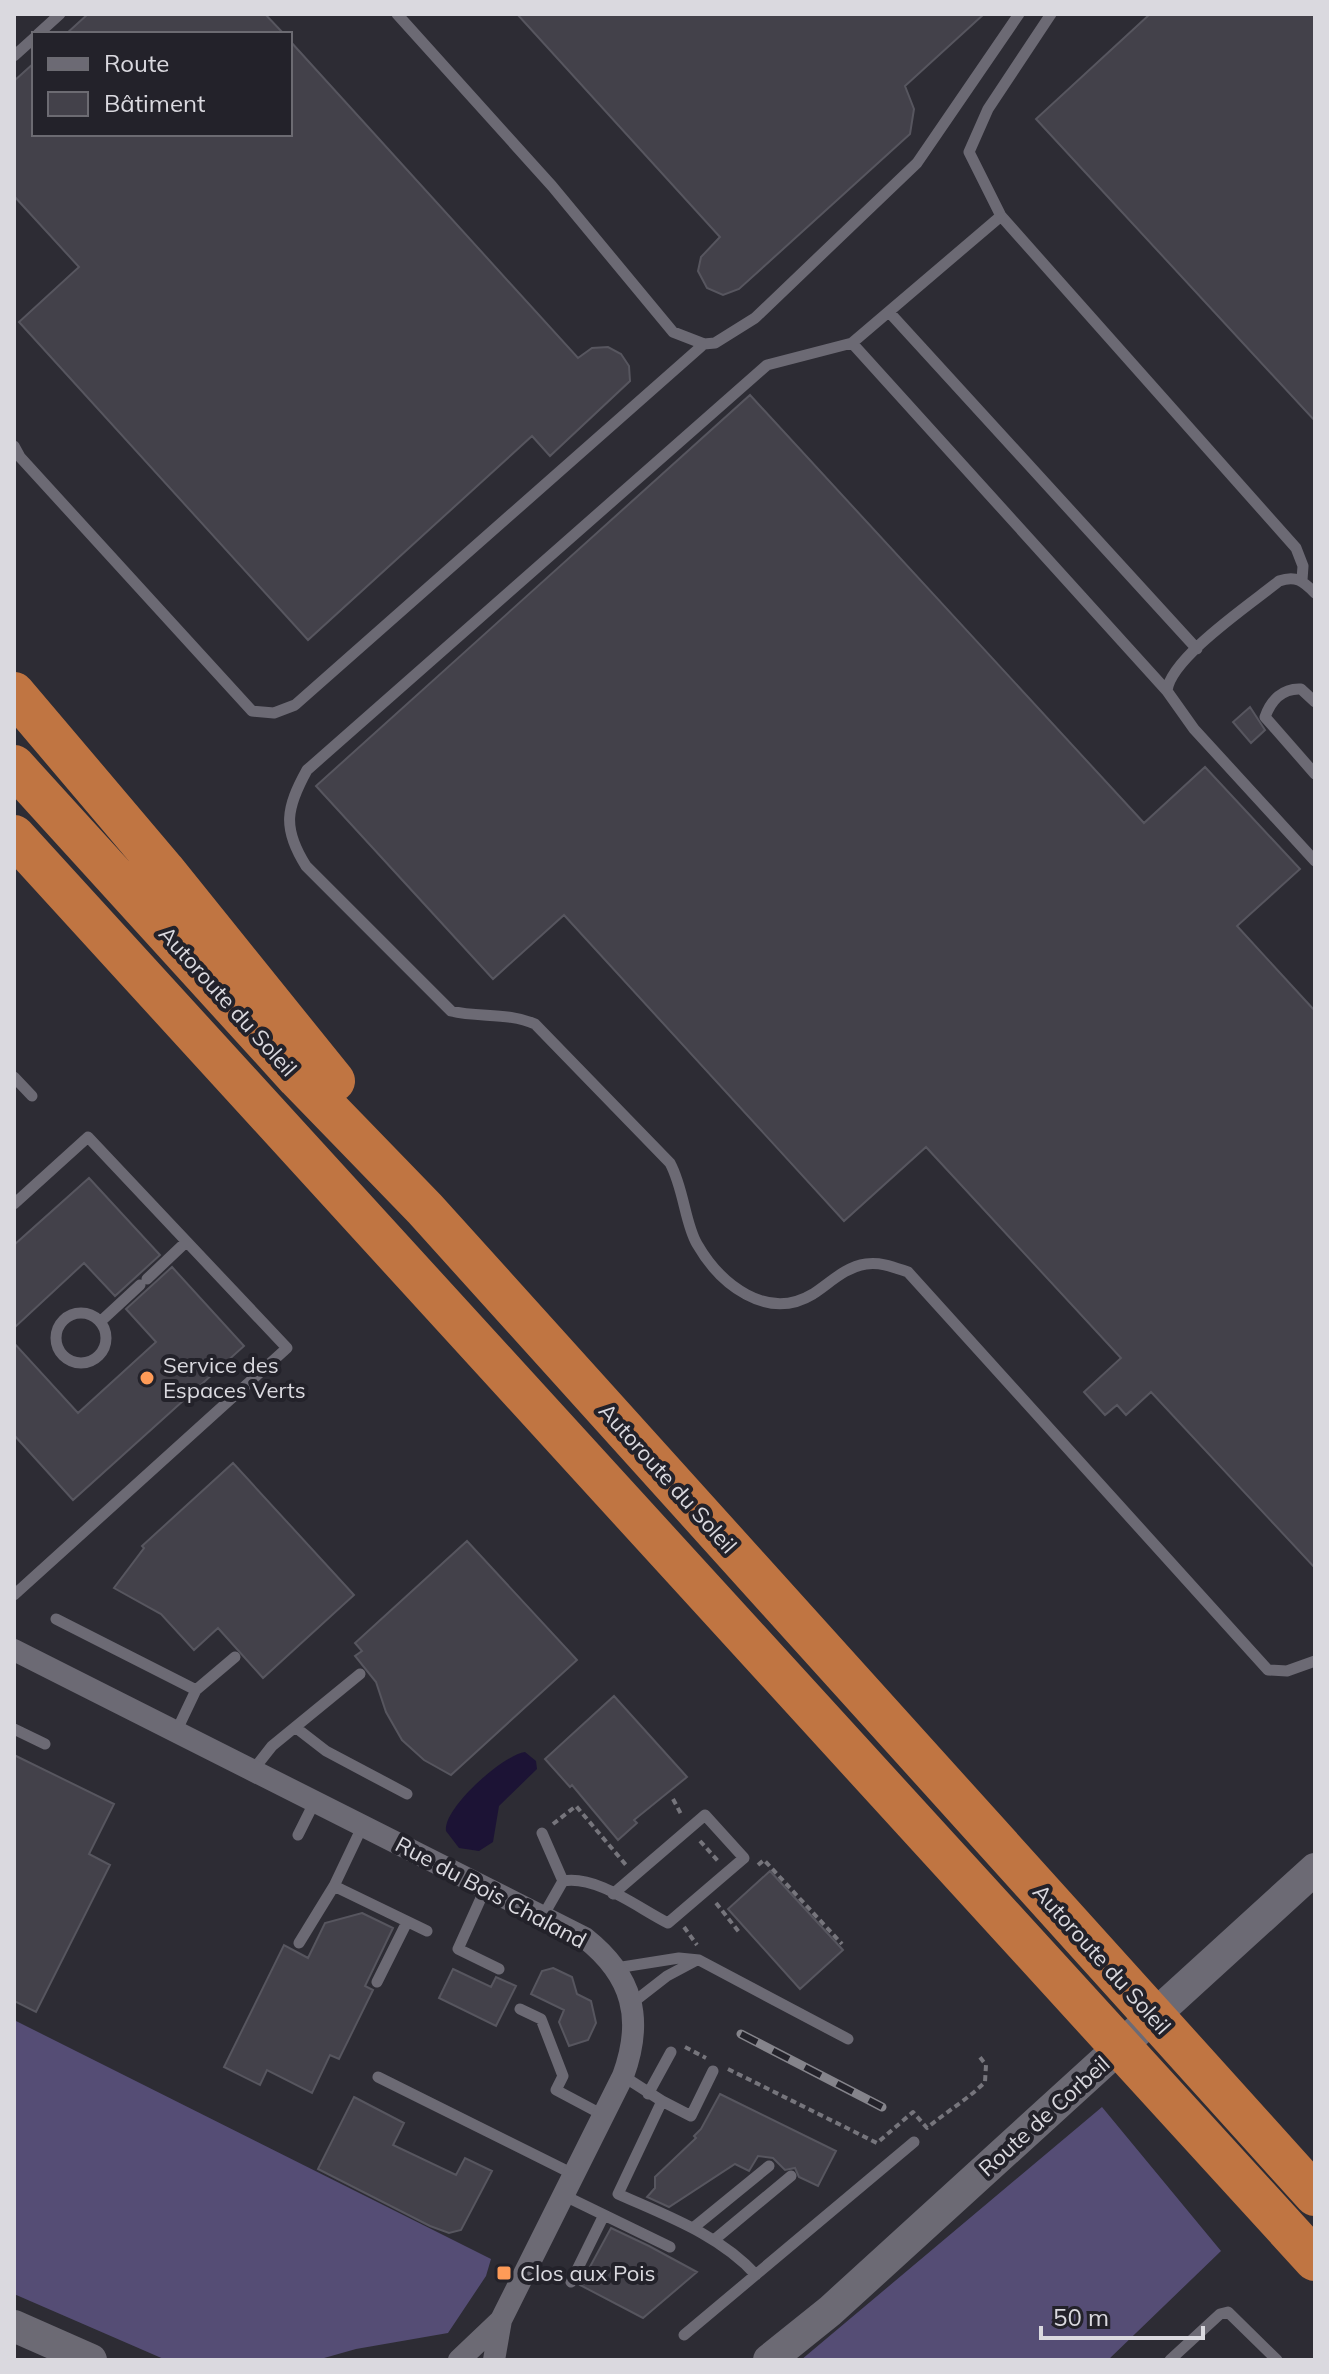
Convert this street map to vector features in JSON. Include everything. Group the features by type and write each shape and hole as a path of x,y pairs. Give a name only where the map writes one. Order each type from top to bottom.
{"highway":[{"path":"14,693 317,1057 425,1209"},
{"name":"Autoroute du Soleil","path":"14,766 298,1078 425,1209 1315,2195"},
{"name":"Autoroute du Soleil","path":"14,836 1315,2260"}],"street":[{"name":"Rue du Bois Chaland","path":"14,1650 585,1938 616,1968 631,2004 635,2026 633,2050 623,2076 501,2320 494,2360"},
{"name":"Route de Corbeil","path":"769,2360 830,2311 1315,1869"},
{"name":"Rue du Bois Chaland","path":"459,2360 501,2320"},
{"path":"14,2326 91,2360"}],"lane":[{"path":"40,32 60,14"},
{"path":"397,14 552,186 673,332 704,344 715,343 755,318 917,163 1019,14"},
{"path":"1051,14 988,109 969,152 1001,216 1296,548 1303,566 1302,580"},
{"path":"14,56 32,40"},
{"path":"1001,216 852,343 767,365 307,770 292,797 289,818 291,842 306,866 451,1011 474,1017 517,1016 535,1024 670,1163 680,1181 694,1240 706,1259 745,1296 763,1304 784,1304 810,1296 848,1269 866,1264 885,1263 908,1272 1268,1670 1287,1671 1315,1661"},
{"path":"889,312 1197,649"},
{"path":"852,343 1167,691 1194,729 1315,861"},
{"path":"14,446 20,457 252,711 274,713 295,705 704,344"},
{"path":"1167,691 1168,681 1197,649 1279,581 1289,577 1302,580 1315,593"},
{"path":"1315,702 1301,689 1293,689 1280,694 1269,706 1265,717 1315,774"},
{"path":"14,1077 32,1096"},
{"path":"14,1204 88,1137 287,1348 14,1595"},
{"path":"100,1322 186,1242"},
{"path":"85,1314 100,1322 105,1344 97,1357 75,1363 62,1355 57,1347 57,1330 68,1317 85,1314"},
{"path":"56,1619 196,1690"},
{"path":"176,1732 196,1690 235,1657"},
{"path":"253,1770 272,1746 360,1674"},
{"path":"295,1727 326,1751 407,1794"},
{"path":"14,1729 45,1744"},
{"path":"298,1835 315,1801"},
{"path":"563,1881 575,1879 591,1883 668,1923 744,1858 705,1815 613,1894"},
{"path":"299,1943 334,1886 363,1825"},
{"path":"542,1833 563,1881"},
{"path":"543,1916 563,1881"},
{"path":"334,1886 427,1931"},
{"path":"486,1887 458,1949 499,1969"},
{"path":"377,1982 407,1922"},
{"path":"616,1968 679,1958 699,1960 848,2039"},
{"path":"631,2004 667,1976 699,1960"},
{"path":"520,2009 541,2019 563,2076 556,2090 603,2115"},
{"path":"648,2094 675,2048"},
{"path":"623,2076 648,2094 691,2116 717,2068"},
{"path":"378,2077 573,2174"},
{"path":"662,2101 618,2194 714,2240 739,2255 756,2275"},
{"path":"684,2335 914,2142"},
{"path":"693,2228 769,2166"},
{"path":"714,2240 791,2176"},
{"path":"563,2195 670,2247"},
{"path":"571,2282 604,2215"},
{"path":"1170,2360 1220,2314 1228,2312 1277,2360"}],"path":[{"path":"673,1799 689,1829 739,1881"},
{"path":"739,1932 715,1903 764,1860 842,1944"},
{"path":"675,2048 707,2058"},
{"path":"717,2068 877,2143 913,2112 927,2128 958,2101 974,2093 985,2082 986,2065 979,2056"}],"shaded area":[{"path":"525,1752 536,1761 537,1769 499,1806 493,1842 479,1851 459,1848 446,1831 454,1809 490,1772"},
{"path":"14,2020 491,2259 486,2276 448,2333 356,2349 317,2360 166,2360 14,2294"},
{"path":"1102,2107 1221,2251 1108,2360 801,2360"}],"building":[{"path":"88,14 265,14 282,32 68,32"},
{"path":"517,14 984,14 905,86 914,109 910,134 739,289 723,295 707,288 698,271 701,257 720,237"},
{"path":"1150,14 1315,14 1315,421 1036,119"},
{"path":"292,43 578,358 592,348 608,347 621,354 629,366 630,381 550,456 532,436 308,640 19,322 79,267 14,196 14,81 32,65 32,136 292,136"},
{"path":"750,395 1144,823 1205,767 1300,869 1237,926 1315,1011 1315,1568 1151,1392 1126,1415 1117,1405 1105,1415 1084,1392 1121,1358 926,1147 844,1221 564,915 493,979 316,786"},
{"path":"1250,707 1265,730 1251,743 1233,722"},
{"path":"89,1178 160,1255 115,1296 84,1263 14,1328 14,1245"},
{"name":"Service des Espaces Verts","path":"172,1267 244,1346 73,1500 14,1435 14,1343 78,1413 156,1342 126,1309"},
{"path":"233,1463 354,1595 263,1678 218,1628 194,1650 161,1614 114,1588 144,1548 142,1546"},
{"path":"467,1541 577,1660 451,1775 424,1760 402,1740 386,1712 376,1682 355,1656 362,1651 355,1643"},
{"path":"614,1696 687,1777 634,1820 637,1823 618,1840 572,1785 570,1787 545,1759"},
{"path":"14,1755 114,1804 89,1854 110,1865 36,2012 14,2001"},
{"path":"770,1871 843,1950 800,1989 728,1909"},
{"path":"362,1913 393,1928 365,1986 373,1990 339,2059 330,2055 312,2093 267,2070 260,2085 224,2067 284,1945 308,1958 325,1923"},
{"path":"553,1968 572,1977 577,1994 591,2001 596,2023 588,2040 569,2046 559,2022 564,2010 531,1994 542,1971"},
{"path":"453,1969 491,1987 496,1977 516,1986 496,2026 439,1998"},
{"path":"720,2094 836,2151 818,2186 799,2177 795,2168 785,2170 773,2158 758,2156 749,2171 735,2164 669,2207 647,2197 655,2188 655,2177 696,2138 694,2136"},
{"path":"354,2097 404,2123 393,2145 456,2175 465,2158 492,2171 461,2230 449,2233 430,2226 318,2169"},
{"path":"611,2228 697,2272 643,2318 580,2285"}],"railway":[{"path":"741,2034 882,2107"}],"place":[{"name":"Service des Espaces Verts","path":"147,1378"},
{"name":"Clos aux Pois","path":"504,2273"}]}
